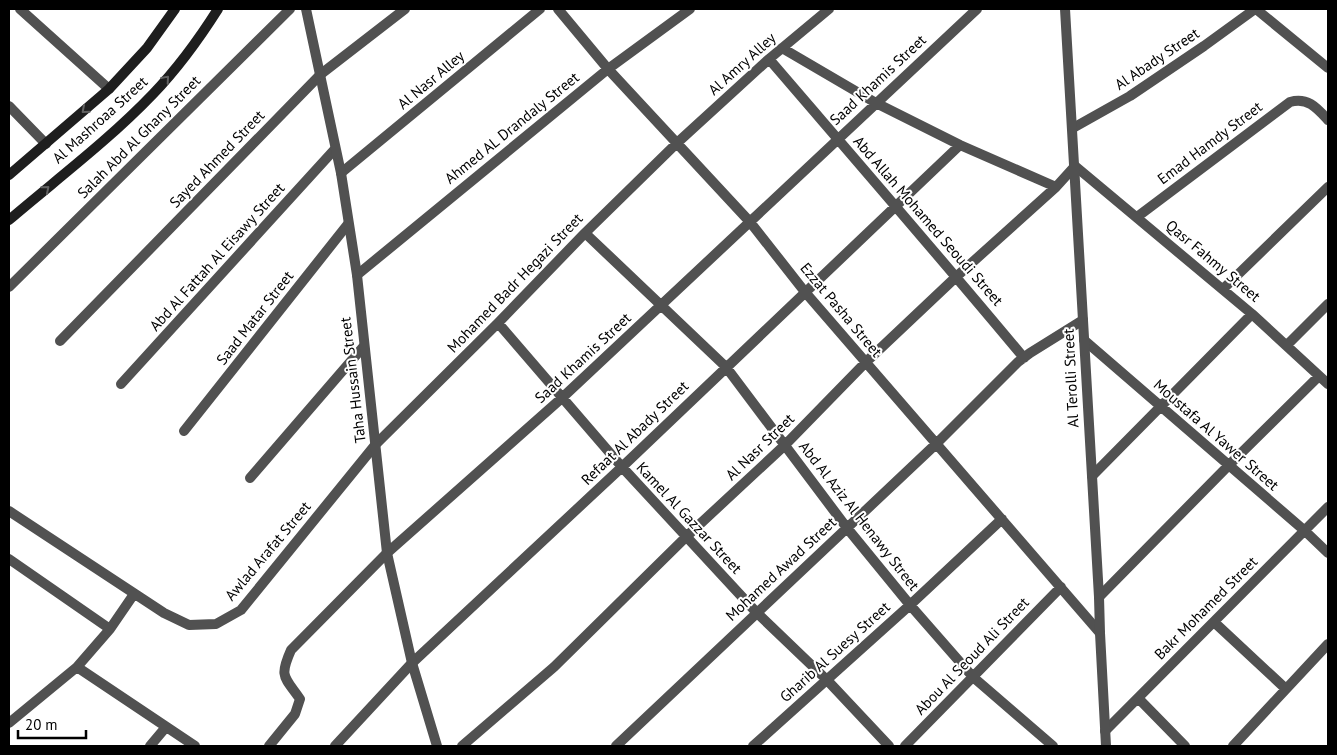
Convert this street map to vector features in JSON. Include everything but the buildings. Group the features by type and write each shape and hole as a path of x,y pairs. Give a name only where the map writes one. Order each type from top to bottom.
{"main road":[{"name":"Al Mashroaa Street","path":"9,175 109,89 147,48 175,9"},
{"name":"Al Mashroaa Street","path":"9,220 127,120 180,63 218,9"}],"street":[{"path":"20,9 109,89"},
{"name":"Salah Abd Al Ghany Street","path":"9,287 290,9"},
{"name":"Taha Hussain Street","path":"306,9 341,173 357,274 387,553 412,664 437,746"},
{"name":"Sayed Ahmed Street","path":"60,341 321,74 405,9"},
{"name":"Al Nasr Alley","path":"341,173 540,9"},
{"name":"Ezzat Pasha Street","path":"558,9 608,69 750,222 805,292 1100,633"},
{"name":"Ahmed AL Drandaly Street","path":"357,274 608,69 690,9"},
{"name":"Al Amry Alley","path":"677,143 769,59 829,9"},
{"name":"Saad Khamis Street","path":"269,746 295,714 300,699 286,681 283,668 291,650 387,553 563,397 977,9"},
{"name":"Al Terolli Street","path":"1065,9 1106,746"},
{"path":"1255,9 1328,68"},
{"name":"Al Abady Street","path":"1072,128 1130,96 1255,9"},
{"path":"782,48 876,103 960,146 1056,187"},
{"name":"Abd Allah Mohamed Seoudi Street","path":"769,59 1024,358"},
{"name":"Emad Hamdy Street","path":"1137,217 1290,102 1304,100 1316,107 1328,120"},
{"path":"9,106 46,144"},
{"name":"Mohamed Badr Hegazi Street","path":"376,444 677,143"},
{"name":"Refaat Al Abady Street","path":"335,746 412,664 622,468 960,146"},
{"name":"Abd Al Fattah Al Eisawy Street","path":"121,384 335,149"},
{"name":"Qasr Fahmy Street","path":"1075,166 1223,289 1328,384"},
{"name":"Al Nasr Street","path":"462,746 554,667 687,536 785,445 866,362 956,276 1056,187 1075,166"},
{"path":"1223,289 1328,187"},
{"name":"Saad Matar Street","path":"184,431 348,224"},
{"name":"Abd Al Aziz Al Henawy Street","path":"585,233 726,367 847,528 910,605 973,677 1053,746"},
{"path":"1287,345 1328,304"},
{"path":"1092,476 1252,314"},
{"name":"Mohamed Awad Street","path":"616,746 936,444 1024,358 1083,320"},
{"name":"Kamel Al Gazzar Street","path":"498,323 622,468 687,536 756,613 826,680 889,746"},
{"name":"Moustafa Al Yawer Street","path":"1084,340 1328,553"},
{"path":"250,478 364,346"},
{"path":"1099,598 1319,376"},
{"name":"Awlad Arafat Street","path":"9,511 164,613 189,625 216,624 241,610 376,444"},
{"name":"Bakr Mohamed Street","path":"1105,731 1328,507"},
{"name":"Gharib Al Suesy Street","path":"753,746 910,605 1002,518"},
{"path":"9,559 110,629"},
{"name":"Abou Al Seoud Ali Street","path":"905,746 1060,587"},
{"path":"9,723 77,667 110,629 134,594"},
{"path":"1214,622 1286,689"},
{"path":"1233,746 1328,644"},
{"path":"77,667 195,746"},
{"path":"1138,698 1186,746"},
{"path":"150,746 166,727"}]}
